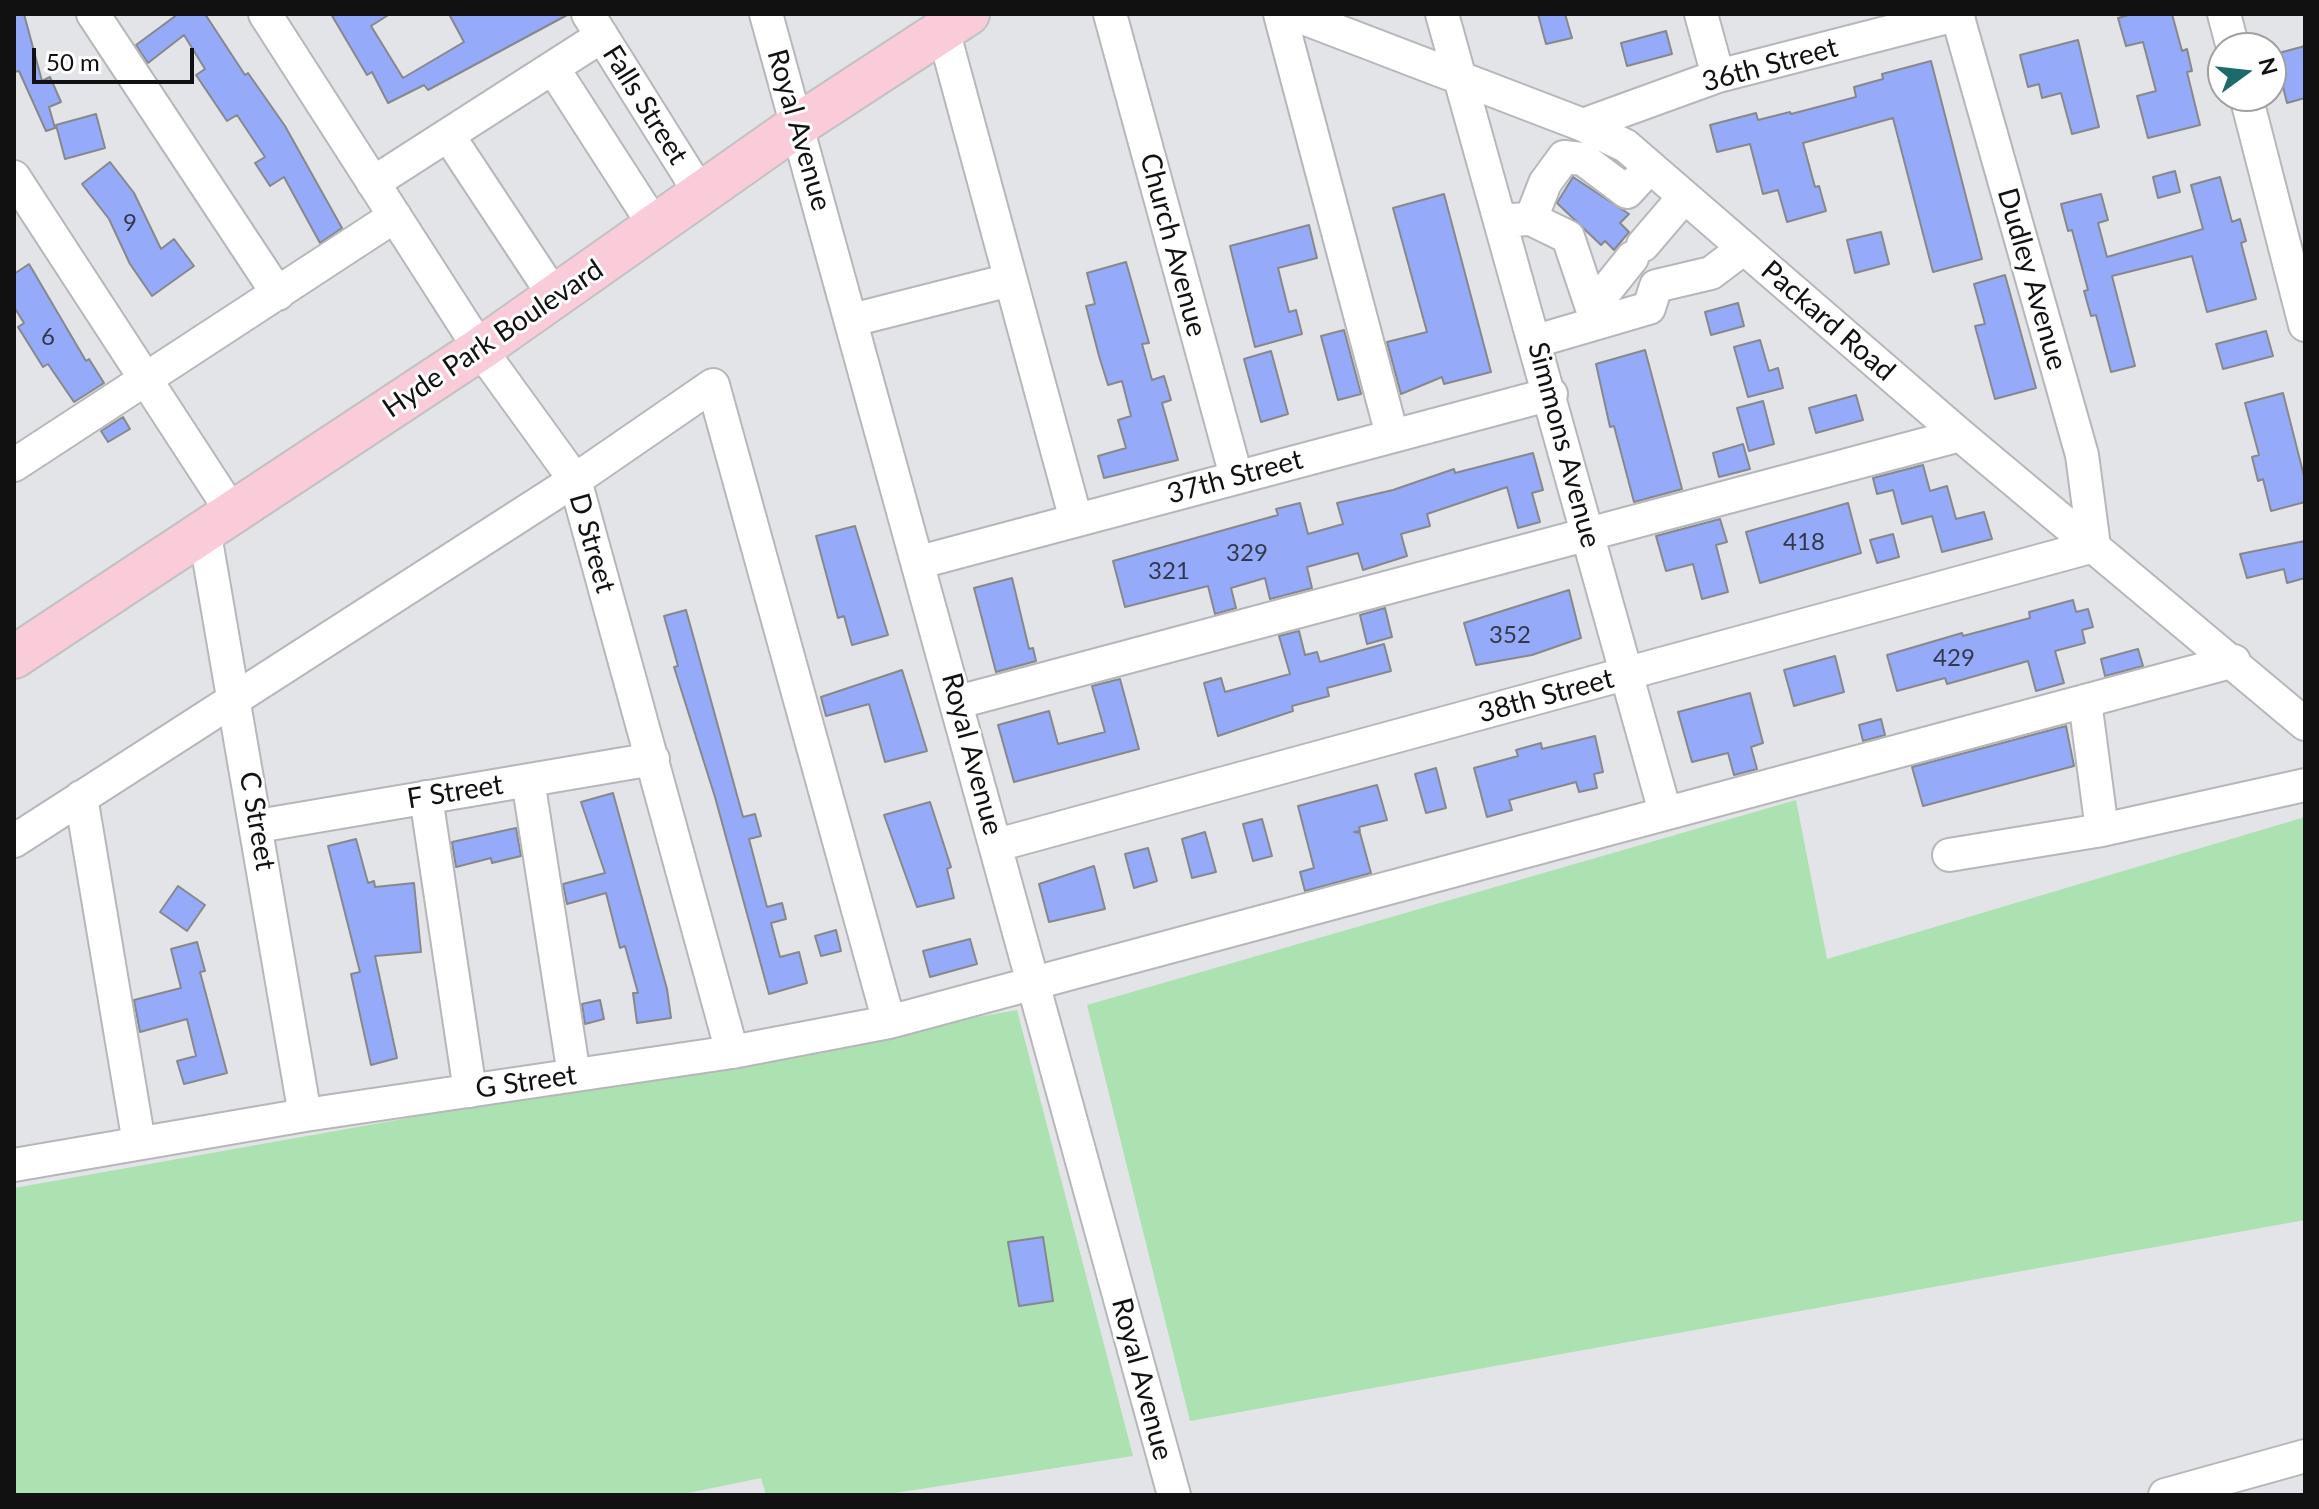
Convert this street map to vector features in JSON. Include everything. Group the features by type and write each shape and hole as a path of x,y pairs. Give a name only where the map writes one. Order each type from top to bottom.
{"main road":[{"name":"Hyde Park Boulevard","path":"14,657 480,349 702,196 798,125 956,22"}],"street":[{"path":"93,14 278,294"},
{"name":"D Street","path":"265,14 480,349 575,480 732,1052"},
{"name":"Royal Avenue","path":"766,14 920,562 1174,1495"},
{"name":"Church Avenue","path":"1110,14 1236,476"},
{"path":"1280,14 1392,435"},
{"name":"Packard Road","path":"1293,14 1583,125 1626,146 1960,435 2234,661 2298,709"},
{"name":"Simmons Avenue","path":"1442,14 1461,78 1516,220 1536,341 1665,812"},
{"path":"1701,14 1718,76"},
{"name":"36th Street","path":"1583,125 1718,76 1958,14"},
{"name":"Dudley Avenue","path":"1958,14 2082,455 2094,546"},
{"path":"956,22 1010,280 1076,520"},
{"path":"373,183 553,68 595,25"},
{"name":"Falls Street","path":"595,25 702,196"},
{"path":"553,68 656,228"},
{"path":"2250,112 2305,325"},
{"path":"448,135 555,297"},
{"path":"1595,315 1568,237 1516,220 1564,157 1583,159 1627,192 1650,167"},
{"name":"C Street","path":"14,177 146,380 218,521 235,696 305,1115"},
{"path":"1595,315 1638,251 1684,197"},
{"path":"14,465 395,216"},
{"path":"1536,341 1595,315 1649,308 1656,286 1711,273 1744,248"},
{"path":"852,320 1010,280"},
{"path":"14,841 575,480 713,385 889,1022"},
{"name":"37th Street","path":"920,562 1551,394"},
{"path":"958,702 1960,435"},
{"name":"38th Street","path":"997,845 2094,546"},
{"name":"G Street","path":"14,1165 305,1115 732,1052 889,1022 2234,661"},
{"path":"2085,701 2102,830"},
{"name":"F Street","path":"258,826 653,759"},
{"path":"528,780 574,1075"},
{"path":"1949,855 2102,830 2305,785"},
{"path":"81,797 139,1143"},
{"path":"426,797 470,1091"},
{"path":"2165,1495 2305,1456"}],"green space":[{"path":"1796,800 1827,959 2305,817 2305,1220 1190,1421 1087,1005"},
{"path":"1017,1010 1133,1456 882,1495 766,1495 761,1478 678,1495 14,1495 14,1188"}],"building":[{"path":"14,14 24,14 42,81 50,77 61,102 49,107 55,128 46,131 19,71 14,72"},
{"path":"178,14 205,14 245,75 248,73 285,126 342,228 320,243 284,177 270,186 255,163 265,157 237,115 227,121 196,75 205,69 184,35 148,63 136,45"},
{"path":"331,14 390,14 371,26 403,78 464,42 449,14 569,14 428,90 424,85 388,103 372,72 367,75"},
{"path":"1538,14 1565,14 1572,38 1546,44"},
{"path":"2132,14 2172,14 2182,51 2187,49 2192,71 2187,72 2200,125 2148,138 2137,96 2156,91 2143,42 2126,46 2118,18"},
{"path":"1666,31 1672,54 1627,66 1621,43"},
{"path":"2078,40 2099,127 2072,134 2061,93 2042,98 2039,84 2028,87 2020,55"},
{"path":"2305,46 2305,98 2287,103 2287,51"},
{"path":"1931,61 1982,259 1933,272 1893,118 1803,143 1815,187 1819,186 1826,211 1787,222 1778,190 1763,194 1750,144 1717,152 1710,125 1756,113 1758,120 1791,114 1856,97 1854,87 1883,79 1882,74"},
{"path":"96,114 105,148 65,159 56,125"},
{"path":"110,162 134,193 161,249 174,239 194,266 152,296 130,264 109,219 82,184"},
{"path":"2175,171 2180,192 2158,198 2153,177"},
{"path":"1573,177 1629,214 1620,223 1629,232 1614,250 1605,241 1601,245 1557,203"},
{"path":"2220,177 2232,222 2240,219 2246,241 2241,243 2256,299 2207,312 2192,256 2112,276 2135,366 2111,372 2096,315 2091,316 2084,291 2088,290 2072,230 2068,231 2061,204 2101,194 2108,220 2098,223 2107,257 2203,229 2191,185"},
{"path":"1444,194 1491,372 1444,384 1442,377 1401,394 1387,342 1427,332 1393,208"},
{"path":"1309,225 1317,258 1278,268 1289,312 1296,310 1302,334 1255,347 1230,246"},
{"path":"1881,232 1889,264 1855,273 1847,240"},
{"path":"1126,262 1149,343 1142,344 1152,380 1164,376 1171,400 1162,403 1178,460 1104,478 1098,456 1126,448 1118,420 1131,416 1122,381 1108,385 1099,356 1086,306 1095,304 1087,273"},
{"path":"29,264 86,361 89,359 104,383 74,402 48,364 43,367 18,327 24,323 14,307 14,274"},
{"path":"2005,275 2036,388 1995,399 1975,326 1985,324 1974,284"},
{"path":"1738,303 1744,326 1711,335 1705,312"},
{"path":"1344,330 1361,394 1338,400 1321,336"},
{"path":"2266,331 2273,356 2223,369 2216,344"},
{"path":"1760,340 1769,371 1778,368 1783,388 1748,397 1734,347"},
{"path":"1645,350 1682,489 1634,502 1614,426 1610,427 1596,364"},
{"path":"1271,351 1288,414 1261,422 1244,359"},
{"path":"2283,393 2305,480 2305,502 2271,511 2263,479 2258,481 2252,457 2259,455 2245,403"},
{"path":"1856,395 1863,420 1816,433 1809,408"},
{"path":"1763,401 1774,444 1749,451 1737,408"},
{"path":"123,417 130,429 108,442 101,431"},
{"path":"1743,444 1750,469 1719,477 1713,453"},
{"path":"1533,453 1543,490 1532,493 1540,522 1518,528 1507,487 1427,514 1430,526 1401,534 1407,556 1363,570 1358,553 1307,567 1312,588 1270,599 1265,578 1231,588 1236,608 1215,614 1208,586 1125,607 1113,561 1278,515 1276,509 1300,503 1308,534 1343,524 1337,503 1393,490 1454,469 1455,473"},
{"path":"1923,465 1930,491 1947,486 1956,519 1984,512 1992,539 1942,552 1932,516 1902,524 1893,490 1877,494 1873,478"},
{"path":"1848,503 1861,553 1760,583 1746,532"},
{"path":"1720,519 1727,542 1716,545 1728,592 1702,599 1693,564 1666,571 1656,536"},
{"path":"855,526 888,635 852,645 844,616 838,618 816,536"},
{"path":"1893,534 1899,557 1877,563 1870,540"},
{"path":"2305,541 2305,578 2287,583 2284,569 2247,578 2240,554"},
{"path":"1012,578 1029,649 1033,648 1036,661 996,672 974,588"},
{"path":"1569,590 1581,638 1532,655 1476,665 1464,623"},
{"path":"2073,600 2076,612 2088,609 2093,627 2082,630 2085,643 2055,651 2064,683 2036,691 2028,661 1947,684 1945,678 1897,691 1887,655 1962,633 1963,636 2030,618 2029,612"},
{"path":"1385,608 1392,637 1367,644 1360,615"},
{"path":"686,610 743,817 755,814 761,836 749,839 767,907 782,903 786,919 771,923 780,957 799,952 807,983 769,994 715,797 674,667 678,666 664,616"},
{"path":"1299,631 1305,655 1317,652 1320,662 1384,644 1391,671 1327,688 1329,696 1292,706 1293,711 1218,736 1204,683 1221,678 1225,692 1290,674 1279,636"},
{"path":"2138,649 2143,666 2105,676 2101,659"},
{"path":"1835,656 1844,692 1794,706 1784,670"},
{"path":"902,670 927,751 885,762 869,704 826,716 821,697"},
{"path":"1120,679 1139,749 1014,782 998,725 1049,711 1058,744 1105,732 1092,686"},
{"path":"1750,693 1763,743 1751,747 1757,769 1734,775 1728,753 1692,762 1678,712"},
{"path":"1881,719 1885,735 1863,741 1859,725"},
{"path":"2066,726 2074,766 1923,806 1912,767"},
{"path":"1595,736 1603,772 1594,774 1597,788 1579,792 1576,782 1509,800 1512,810 1487,817 1474,768 1518,756 1516,750 1541,743 1542,749"},
{"path":"1436,768 1446,808 1426,813 1415,774"},
{"path":"1377,785 1387,820 1359,827 1360,831 1354,832 1360,833 1371,873 1305,891 1300,872 1314,868 1298,806"},
{"path":"613,793 667,989 671,1018 637,1023 633,993 638,993 625,946 620,948 606,893 567,904 563,884 605,873 581,802"},
{"path":"930,802 951,867 947,869 954,898 917,907 884,815"},
{"path":"1262,819 1272,856 1253,861 1243,824"},
{"path":"516,828 521,856 492,863 491,858 456,867 452,842"},
{"path":"1205,832 1216,872 1192,878 1182,839"},
{"path":"356,839 368,883 374,881 375,887 414,883 421,952 375,956 397,1058 371,1065 351,974 360,972 328,846"},
{"path":"1148,848 1157,881 1134,888 1125,854"},
{"path":"1094,866 1105,909 1049,922 1039,884"},
{"path":"178,886 205,905 187,931 160,912"},
{"path":"836,930 841,951 821,956 815,936"},
{"path":"970,939 977,964 930,977 923,951"},
{"path":"197,942 205,971 200,972 227,1073 184,1084 177,1061 196,1056 187,1019 140,1032 134,1000 181,988 171,949"},
{"path":"600,1000 604,1019 585,1024 582,1004"},
{"path":"1043,1237 1053,1301 1019,1306 1008,1242"}]}
